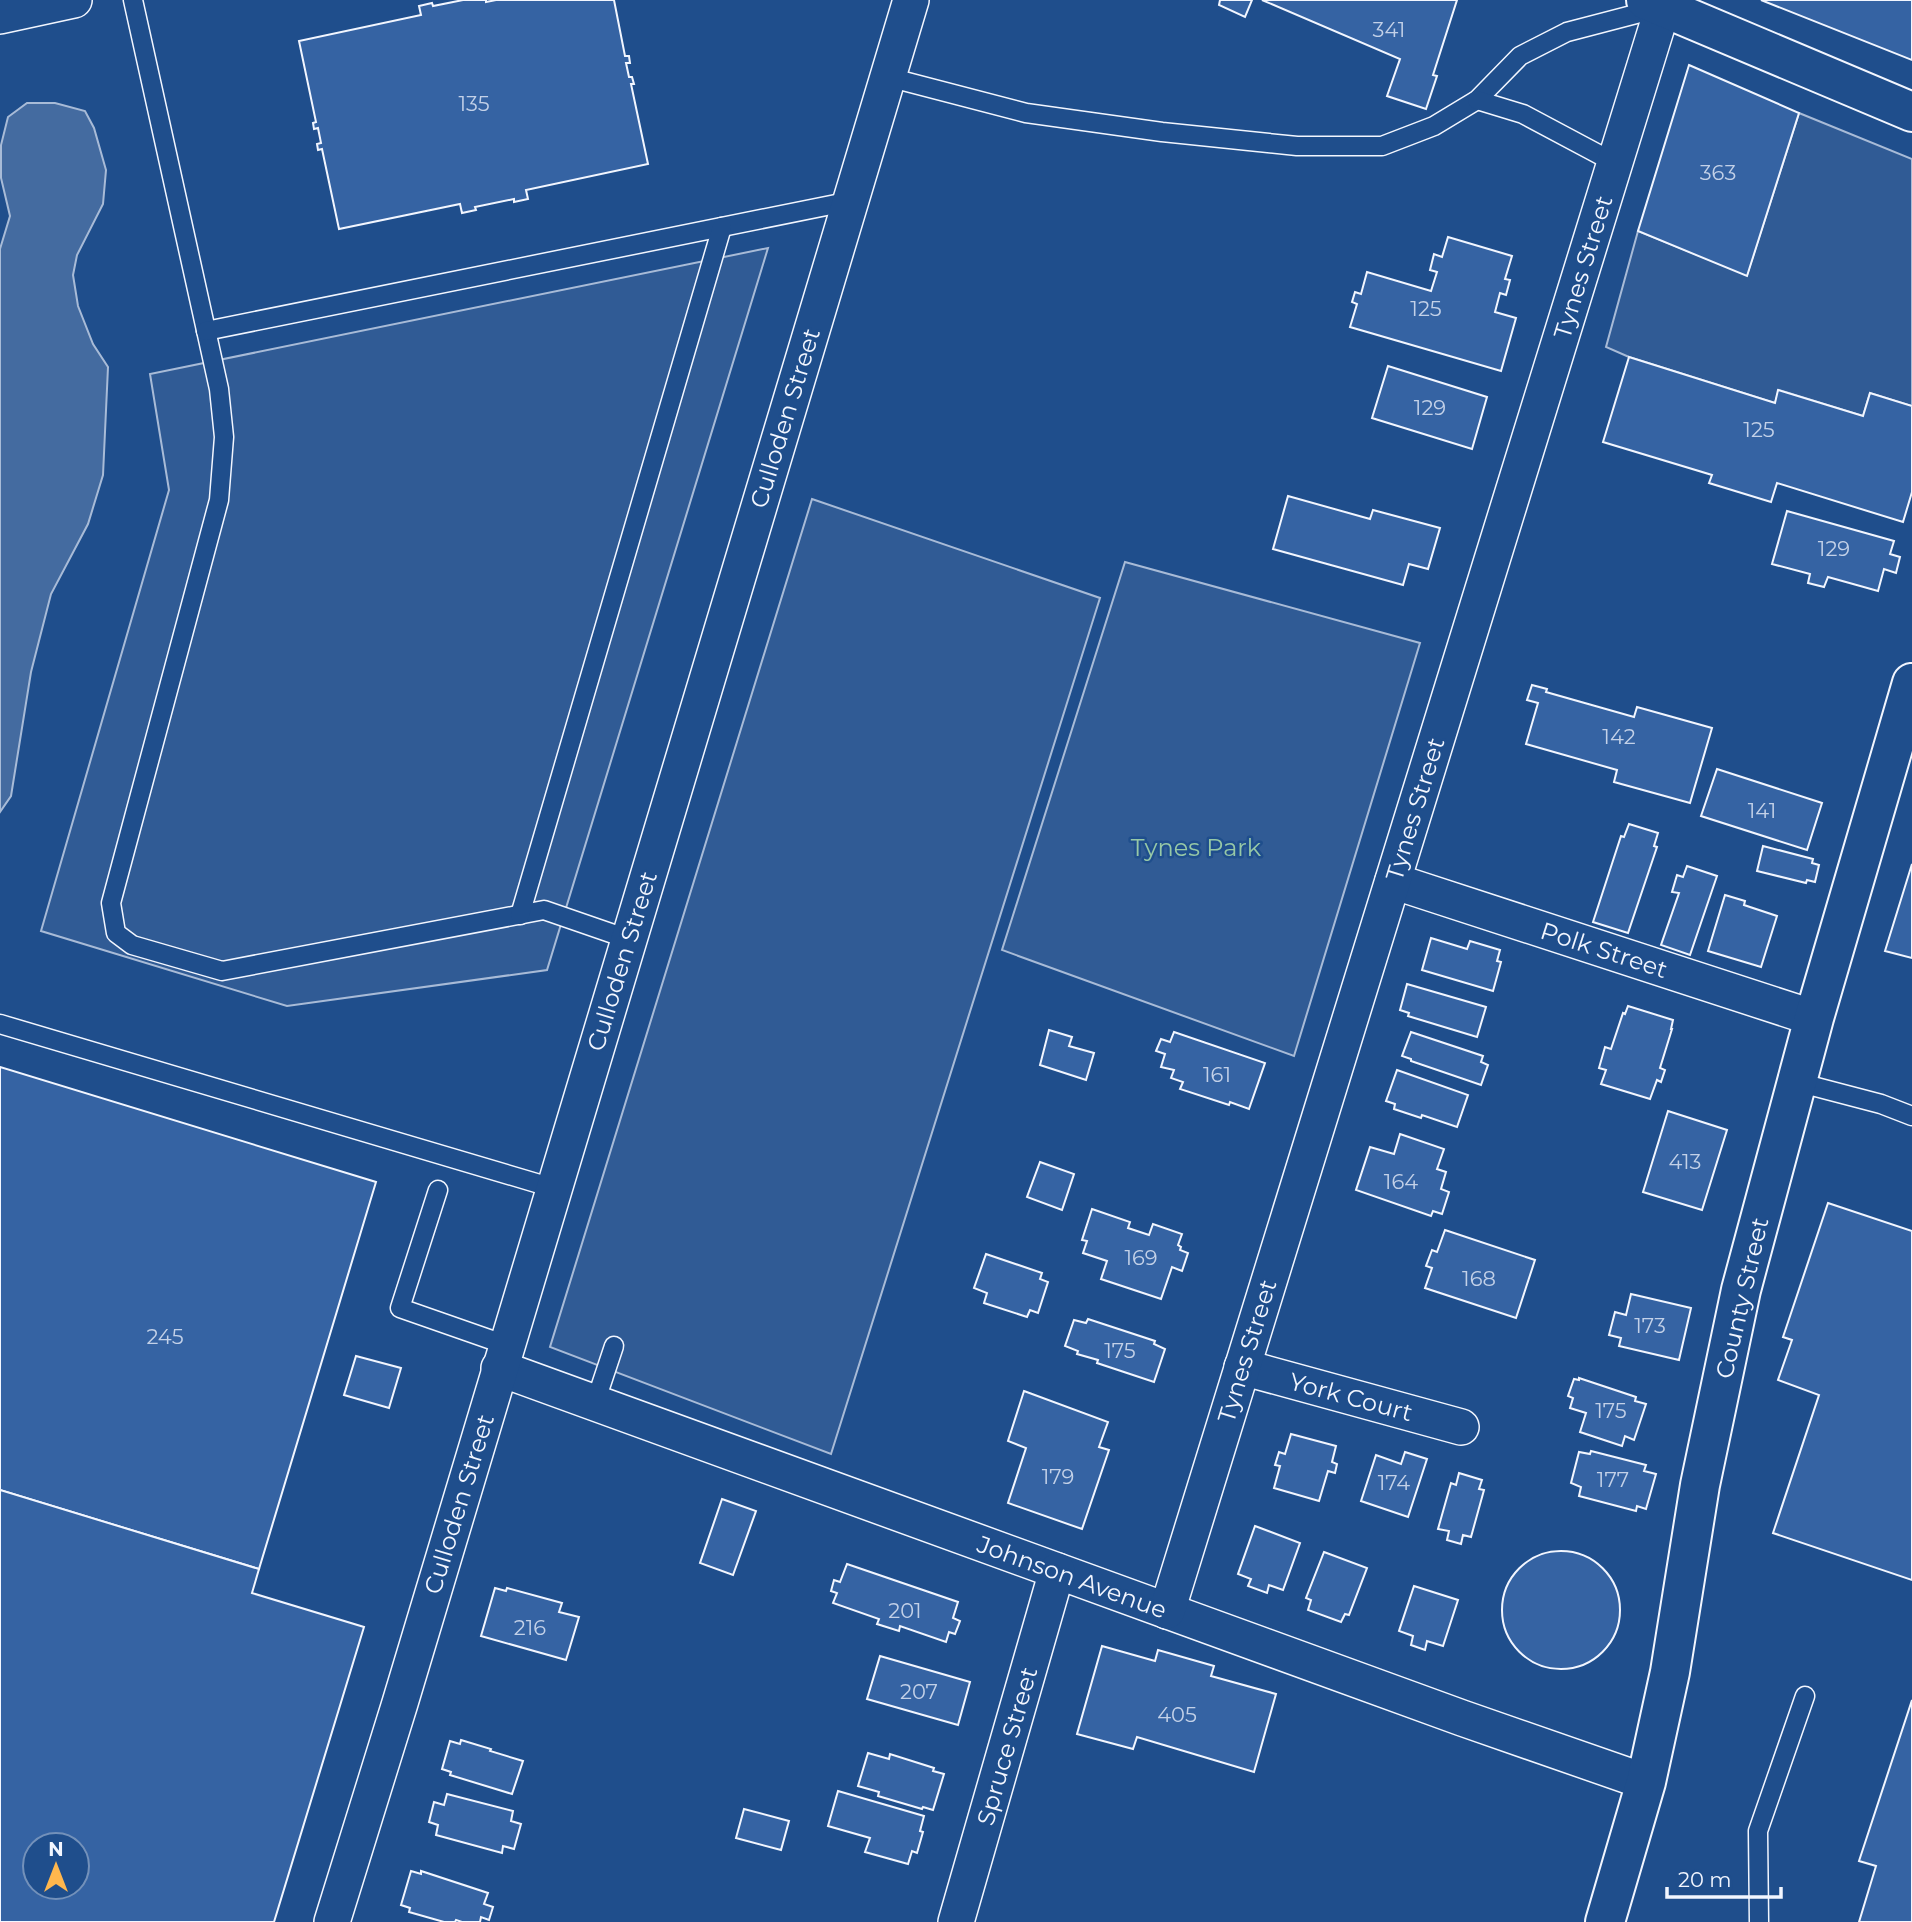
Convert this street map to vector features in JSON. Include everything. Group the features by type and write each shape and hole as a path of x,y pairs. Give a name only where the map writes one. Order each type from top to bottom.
{"street":[{"path":"0,16 74,0"},
{"name":"Culloden Street","path":"332,1922 911,0"},
{"path":"1655,4 1912,112"},
{"name":"Tynes Street","path":"1167,1611 1615,163 1655,4"},
{"name":"County Street","path":"1613,1920 1670,1672 1700,1485 1741,1290 1814,1018 1912,682"},
{"name":"Polk Street","path":"1393,881 1814,1018"},
{"name":"Johnson Avenue","path":"503,1357 595,1403 1462,1718 1646,1782"},
{"name":"York Court","path":"1242,1367 1461,1427"},
{"name":"Spruce Street","path":"956,1922 1057,1571"}],"lane":[{"path":"133,0 219,389 224,437 219,500 111,903 116,933 132,945 222,971 544,911 628,939"},
{"path":"888,77 1026,113 1162,132 1297,146 1382,146 1434,126 1477,100 1520,56 1567,32 1655,4"},
{"path":"1477,100 1523,114 1615,163"},
{"path":"206,331 851,201"},
{"path":"520,915 722,227"},
{"path":"0,1024 553,1188"},
{"path":"1797,1082 1881,1104 1912,1116"},
{"path":"438,1190 400,1308 503,1357"},
{"path":"595,1403 614,1346"},
{"path":"1759,1922 1758,1831 1805,1696"}],"shaded area":[{"path":"27,103 55,103 85,111 94,128 106,170 103,204 77,255 73,275 78,306 93,344 108,367 103,475 88,524 51,594 31,672 11,796 0,812 0,249 10,216 1,178 1,145 8,117"},
{"path":"1799,113 1912,159 1912,406 1870,393 1863,416 1779,390 1775,403 1629,357 1606,347 1638,231 1747,275"},
{"path":"768,248 547,970 287,1006 41,931 169,490 150,374"},
{"path":"812,499 1100,598 831,1454 550,1347"},
{"name":"Tynes Park","path":"1125,562 1420,643 1294,1056 1002,950"}],"building":[{"path":"463,0 614,0 625,56 629,56 630,63 626,63 629,77 632,77 634,84 631,84 648,164 526,190 528,199 475,207 476,210 462,213 460,204 339,229 322,149 318,150 317,144 321,143 318,128 314,129 313,123 316,122 299,41 421,15 419,6"},
{"path":"1220,0 1252,0 1245,17 1219,5"},
{"path":"1262,0 1457,0 1433,75 1437,76 1426,109 1387,96 1400,59"},
{"path":"1761,0 1912,0 1912,60"},
{"path":"1689,65 1799,113 1747,276 1638,231"},
{"path":"1448,237 1512,256 1505,279 1510,280 1506,295 1500,293 1495,312 1516,318 1501,371 1350,327 1357,304 1352,302 1355,292 1361,294 1367,272 1431,291 1437,272 1430,270 1434,254 1442,257"},
{"path":"1629,357 1775,403 1778,390 1863,416 1870,393 1912,406 1912,492 1903,522 1777,483 1771,502 1709,483 1712,475 1603,442"},
{"path":"1388,366 1487,397 1472,449 1372,418"},
{"path":"1288,496 1370,519 1373,510 1440,528 1428,569 1409,564 1403,585 1273,549"},
{"path":"1787,511 1894,541 1890,554 1900,557 1896,573 1884,569 1878,591 1828,577 1824,587 1808,583 1810,574 1772,564"},
{"path":"1532,685 1547,689 1546,692 1634,717 1637,707 1712,728 1690,803 1614,782 1617,770 1526,744 1538,703 1527,700"},
{"path":"1717,769 1822,803 1807,850 1701,816"},
{"path":"1629,824 1658,833 1654,846 1657,847 1628,933 1593,922 1621,836 1624,837"},
{"path":"1763,846 1813,859 1812,863 1819,865 1815,882 1807,880 1806,883 1757,871"},
{"path":"1912,864 1912,958 1885,951"},
{"path":"1687,866 1717,876 1690,955 1661,945 1679,893 1672,892 1677,875 1683,877"},
{"path":"1725,895 1745,901 1744,905 1777,916 1761,967 1708,951"},
{"path":"1431,938 1467,949 1470,941 1500,950 1497,961 1501,962 1493,991 1422,970"},
{"path":"1407,984 1486,1007 1477,1037 1408,1016 1409,1013 1400,1010"},
{"path":"1628,1006 1673,1020 1660,1068 1665,1070 1661,1082 1657,1080 1650,1099 1601,1084 1606,1070 1599,1068 1605,1047 1611,1049"},
{"path":"1049,1030 1072,1037 1069,1046 1094,1053 1086,1080 1040,1065"},
{"path":"1174,1032 1265,1063 1249,1109 1180,1089 1183,1082 1171,1078 1174,1070 1161,1067 1165,1054 1156,1051 1161,1039 1170,1042"},
{"path":"1411,1032 1483,1056 1481,1062 1488,1065 1481,1085 1402,1056"},
{"path":"0,1067 376,1182 259,1569 0,1490"},
{"path":"1397,1070 1468,1095 1457,1127 1394,1109 1395,1104 1386,1101"},
{"path":"1668,1111 1727,1130 1702,1210 1643,1192"},
{"path":"1400,1134 1444,1149 1437,1169 1446,1172 1441,1189 1449,1192 1442,1214 1433,1211 1431,1216 1356,1190 1370,1147 1394,1154"},
{"path":"1040,1162 1074,1174 1062,1210 1027,1197"},
{"path":"1828,1203 1912,1231 1912,1580 1773,1533 1819,1395 1778,1380 1792,1340 1783,1337"},
{"path":"1092,1209 1130,1222 1128,1228 1149,1235 1153,1224 1182,1234 1178,1245 1180,1250 1188,1253 1182,1271 1172,1267 1161,1299 1101,1279 1107,1261 1083,1253 1087,1241 1082,1240"},
{"path":"1445,1230 1535,1260 1516,1318 1425,1288 1432,1268 1426,1266 1432,1250 1437,1252"},
{"path":"986,1254 1042,1273 1040,1279 1048,1282 1038,1313 1030,1310 1027,1317 984,1303 987,1293 974,1288"},
{"path":"1631,1294 1691,1308 1679,1360 1619,1346 1621,1338 1609,1335 1615,1312 1626,1315"},
{"path":"1088,1319 1155,1341 1154,1344 1165,1349 1154,1382 1097,1363 1098,1360 1077,1354 1078,1351 1065,1346 1074,1320 1086,1323"},
{"path":"356,1356 401,1368 389,1408 344,1395"},
{"path":"1579,1378 1636,1397 1635,1401 1646,1404 1634,1440 1625,1436 1622,1446 1580,1432 1586,1413 1570,1408 1573,1398 1568,1396 1574,1379"},
{"path":"1024,1391 1108,1422 1099,1447 1109,1450 1082,1529 1008,1503 1026,1448 1008,1441"},
{"path":"1291,1434 1336,1446 1332,1462 1337,1464 1335,1473 1328,1471 1319,1501 1274,1488 1280,1466 1275,1465 1279,1452 1285,1454"},
{"path":"1591,1451 1646,1465 1644,1471 1656,1474 1646,1509 1637,1506 1636,1511 1579,1496 1581,1487 1571,1483 1579,1452 1590,1454"},
{"path":"1405,1452 1427,1459 1408,1517 1361,1501 1376,1455 1401,1464"},
{"path":"1459,1473 1482,1480 1479,1489 1484,1490 1471,1537 1463,1535 1461,1544 1447,1540 1449,1531 1438,1529 1451,1483 1456,1485"},
{"path":"0,1490 259,1569 252,1593 364,1627 274,1922 0,1922"},
{"path":"722,1499 756,1511 733,1575 700,1563"},
{"path":"1255,1526 1300,1543 1283,1590 1269,1585 1267,1593 1248,1586 1251,1579 1238,1574"},
{"path":"1561,1551 1584,1555 1603,1568 1616,1587 1620,1610 1616,1633 1603,1652 1584,1665 1561,1669 1538,1665 1519,1652 1506,1633 1502,1610 1506,1587 1519,1568 1538,1555"},
{"path":"1324,1552 1367,1568 1349,1615 1345,1614 1341,1622 1308,1610 1311,1600 1306,1598"},
{"path":"847,1564 958,1602 953,1618 960,1621 955,1634 949,1632 946,1642 900,1626 899,1631 877,1624 879,1619 833,1603 837,1593 831,1591 834,1580 840,1582"},
{"path":"1414,1586 1458,1600 1443,1646 1427,1641 1425,1650 1411,1645 1413,1636 1399,1631"},
{"path":"495,1588 506,1591 507,1588 562,1603 559,1612 579,1617 566,1660 481,1636"},
{"path":"1102,1646 1155,1661 1158,1650 1214,1666 1211,1676 1276,1694 1254,1772 1137,1737 1133,1749 1077,1734"},
{"path":"880,1656 970,1682 958,1725 867,1699"},
{"path":"1912,1700 1912,1922 1859,1922 1876,1866 1859,1861"},
{"path":"461,1740 523,1761 512,1794 450,1775 451,1772 442,1769 450,1741 460,1744"},
{"path":"868,1753 889,1759 890,1754 934,1768 933,1771 944,1774 933,1810 878,1796 879,1792 858,1786"},
{"path":"838,1791 924,1816 917,1853 912,1851 908,1864 865,1852 870,1838 828,1826"},
{"path":"447,1794 513,1811 511,1821 521,1824 514,1849 503,1846 502,1853 436,1835 438,1825 429,1822 434,1802 444,1805"},
{"path":"744,1809 789,1821 781,1850 736,1838"},
{"path":"411,1871 421,1874 421,1871 488,1893 484,1904 493,1907 489,1920 481,1917 480,1922 444,1922 409,1912 410,1908 401,1905"}]}
